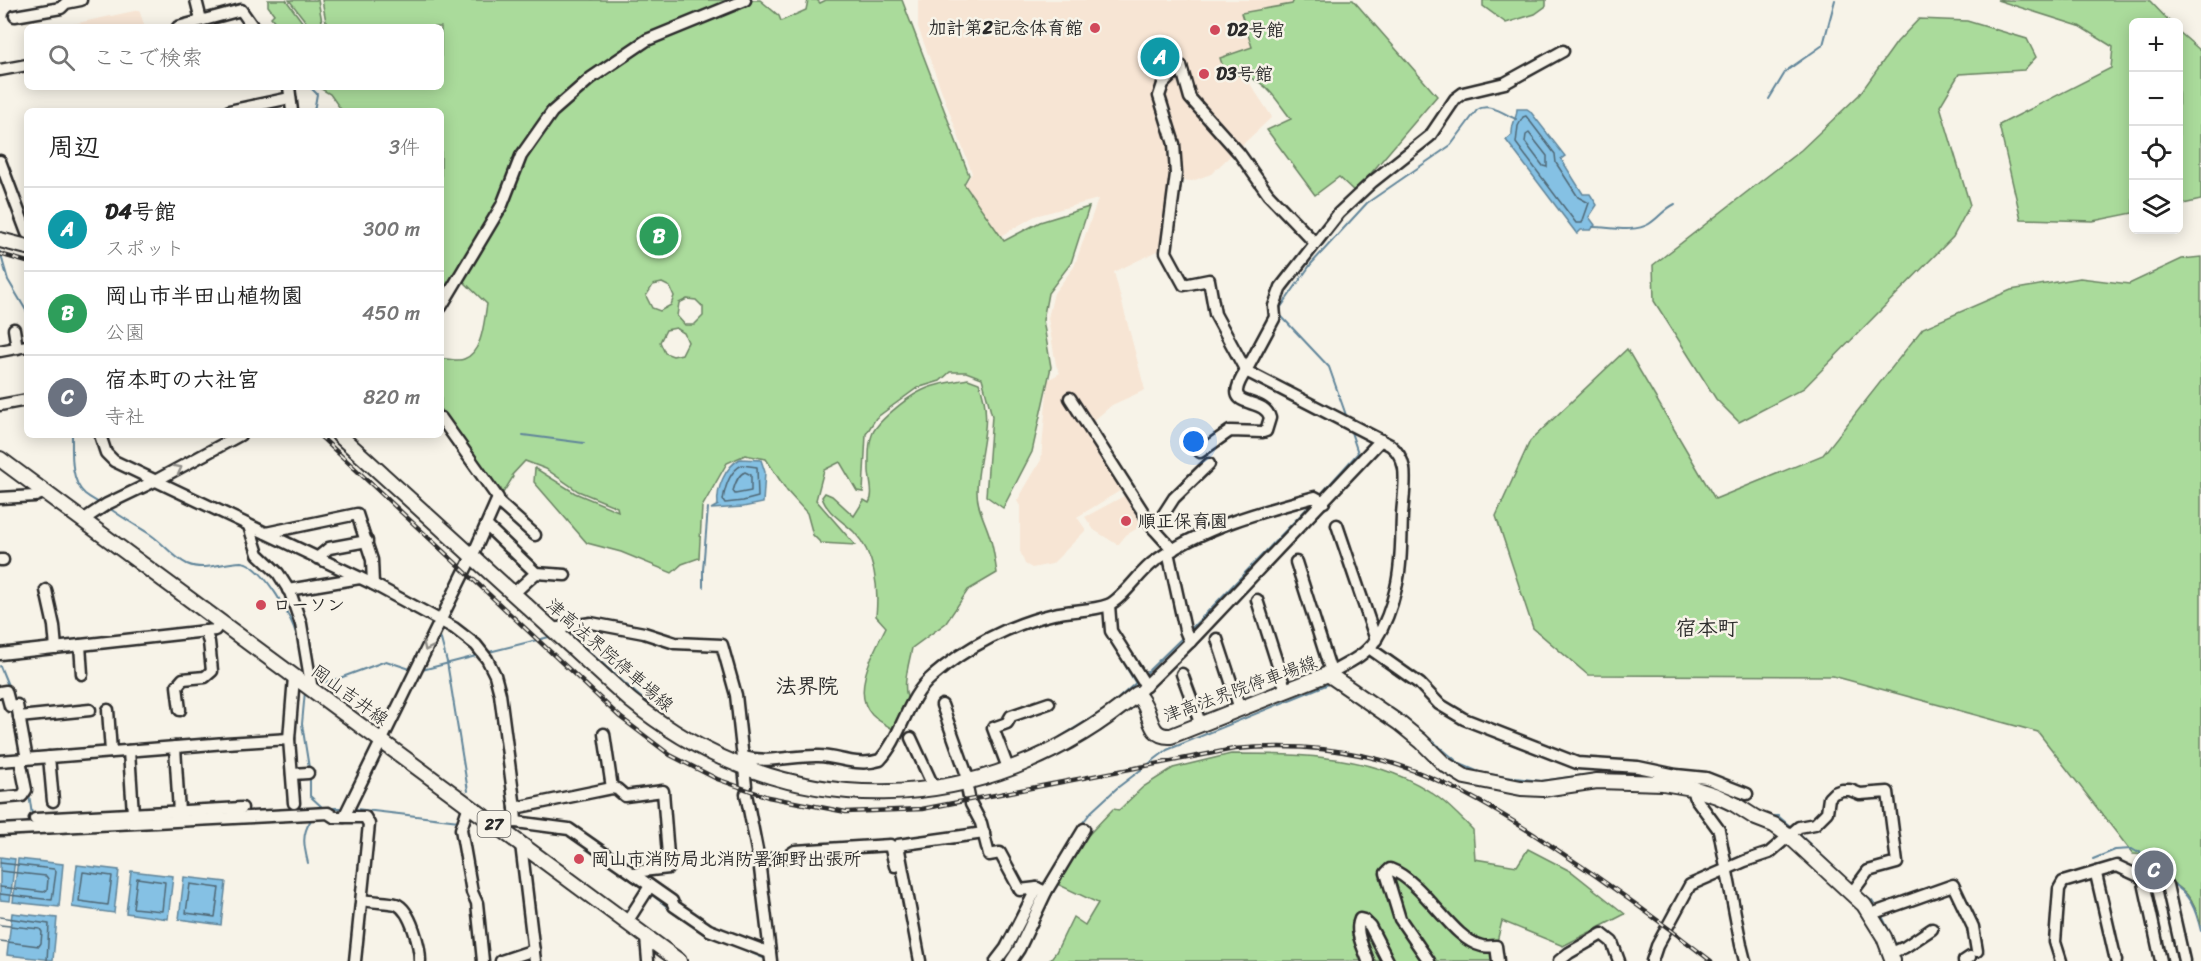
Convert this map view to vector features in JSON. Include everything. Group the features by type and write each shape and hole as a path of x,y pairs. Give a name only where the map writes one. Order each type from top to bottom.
{"main road":[{"path":"1,240 24,246"},
{"name":"津高法界院停車場線","path":"342,438 474,552 653,719 701,749 744,762 784,782 824,789 898,792 932,783 967,778 1007,764 1028,760 1088,729 1116,711 1141,684"},
{"name":"岡山吉井線","path":"0,459 679,961"},
{"name":"津高法界院停車場線","path":"1141,684 1146,708 1154,729 1161,735 1171,736 1286,691 1332,677 1399,723 1444,764 1465,777 1521,788 1543,789 1596,775 1663,783 1682,782 1793,832 1815,859 1854,890 1876,912 1895,954"}],"street":[{"path":"195,0 201,20"},
{"path":"234,0 251,24"},
{"path":"444,302 502,205 521,156 552,112 591,78 647,40 745,0"},
{"path":"15,16 61,8 66,3 85,3"},
{"path":"188,24 241,10"},
{"path":"1200,452 1230,431 1258,433 1266,431 1270,418 1269,413 1239,397 1236,392 1237,384 1275,316 1274,306 1281,287 1347,205 1430,136 1455,99 1463,93 1504,83 1563,51"},
{"path":"0,70 24,66"},
{"path":"1296,562 1332,677 1372,644 1396,587 1400,566 1404,482 1402,460 1396,449 1381,440 1246,371 1215,314 1209,280 1184,285 1166,252 1176,174 1174,144 1159,96 1164,84 1181,66 1190,98 1239,153 1268,194 1315,243"},
{"path":"239,108 290,93 292,108"},
{"path":"0,161 24,224"},
{"path":"0,351 22,347 14,329"},
{"path":"1070,398 1154,529 1171,549 1187,636"},
{"path":"0,405 24,401"},
{"path":"344,817 487,526 498,498 444,422"},
{"path":"101,438 110,458 373,584 440,620 476,645 495,675 500,694 516,822"},
{"path":"83,520 105,506 234,438"},
{"path":"1106,605 1111,631 1141,684 1319,499 1381,440"},
{"path":"1154,529 1174,498 1209,464"},
{"path":"0,498 35,496 45,492"},
{"path":"744,762 821,756 860,764 880,760 897,735 913,699 931,677 956,658 995,636 1034,620 1106,605 1171,549 1234,520 1319,499"},
{"path":"497,501 535,535"},
{"path":"266,533 357,514 372,560 373,584"},
{"path":"1337,525 1372,644 1420,684 1439,704 1456,714 1577,763 1631,766 1682,782 1706,778 1747,794"},
{"path":"249,526 258,555 278,573 288,590 301,624 306,684 289,739 294,803"},
{"path":"487,526 536,573 565,575"},
{"path":"317,558 329,548 367,541"},
{"path":"517,591 536,573"},
{"path":"288,590 360,578"},
{"path":"46,590 56,648"},
{"path":"1257,600 1286,691"},
{"path":"0,654 215,630 220,622"},
{"path":"558,630 591,622 644,633 675,644 722,645 736,696 746,790 759,860 770,957"},
{"path":"180,711 177,686 183,679 205,677 212,671 209,642 205,631"},
{"path":"1217,639 1240,709"},
{"path":"80,645 82,674"},
{"path":"1182,674 1201,725"},
{"path":"0,692 6,691 10,706 17,705 26,790 22,796 0,798"},
{"path":"19,717 86,710 80,698"},
{"path":"1007,764 993,728 1006,723 1011,716 1049,703"},
{"path":"942,705 967,778 970,801 981,823 988,855 1000,853 1020,890 1041,890"},
{"path":"108,710 111,752"},
{"path":"604,734 612,788"},
{"path":"910,738 932,783"},
{"path":"0,762 289,739"},
{"path":"175,747 179,812"},
{"path":"129,751 132,814"},
{"path":"50,757 53,801"},
{"path":"1577,763 1578,769 1596,775 1631,766"},
{"path":"292,774 308,773"},
{"path":"1682,782 1719,830 1745,961"},
{"path":"515,808 612,788 625,796 663,791 669,868 642,871 635,875"},
{"path":"1652,961 1657,946 1690,885 1769,853 1793,832 1815,824 1827,812 1829,798 1842,790 1860,794 1888,792 1897,863 1868,871 1854,890"},
{"path":"469,805 463,823 472,892 477,903 483,961"},
{"path":"0,830 132,814 242,808"},
{"path":"35,819 57,823 328,813 334,817 365,817 369,824 355,961"},
{"path":"499,828 507,823 516,822 569,829 635,875 647,890 709,930 770,957"},
{"path":"1011,961 1021,931 1041,890 1084,829"},
{"path":"920,961 898,845 984,833"},
{"path":"501,961 535,956 521,844"},
{"path":"759,860 786,857 795,851 891,845 894,866 902,866"},
{"path":"2061,961 2055,942 2059,889 2063,882 2117,866 2143,878 2157,880 2167,885 2184,961"},
{"path":"1429,961 1400,919 1386,873 1390,869 1417,885 1465,937 1480,946 1496,946 1498,961"},
{"path":"2096,874 2116,961"},
{"path":"2143,878 2161,961"},
{"path":"1876,912 1953,885 1972,927 1971,956"},
{"path":"627,922 647,890"},
{"path":"362,900 377,904 395,904 402,909 410,920 420,961"},
{"path":"1368,961 1360,938 1358,923 1360,919 1370,926 1388,961"},
{"path":"1895,954 1932,929"},
{"path":"996,961 1021,931"},
{"path":"1559,961 1602,934 1612,942 1619,961"},
{"path":"646,937 648,961"}],"shaded area":[{"path":"918,0 1302,0 1239,67 1272,117 1211,174 1192,181 1170,179 1162,249 1114,272 1145,390 1112,405 1092,422 1068,390 1123,489 1077,517 1086,530 1052,564 1032,568 1025,564 1020,551 1020,506 1017,501 1041,460 1048,380 1060,373 1056,365 1048,318 1054,293 1074,267 1098,199 1035,216 990,242 962,190 972,173 918,27"},
{"path":"139,10 144,24 73,24"},
{"path":"1124,496 1143,525 1126,535 1118,545 1094,530 1085,517"}],"green space":[{"path":"268,0 286,0 304,24 277,24 271,17 274,14 268,6"},
{"path":"289,0 318,0 322,24 308,24"},
{"path":"322,0 736,0 648,36 548,113 444,296 444,108 340,108 330,94 323,90 444,90 444,24 326,24"},
{"path":"753,0 760,0 779,16 781,21 806,10 808,0 817,0 820,3 826,0 902,0 969,175 964,184 1004,241 1040,222 1089,207 1071,263 1048,293 1043,320 1051,367 1032,452 1003,508 986,496 992,416 982,378 966,372 950,372 940,381 917,388 876,418 866,434 863,492 857,491 840,462 824,470 816,500 855,545 821,543 813,535 807,513 787,491 766,459 745,455 727,463 702,507 699,558 682,564 672,573 621,552 587,543 534,482 535,468 575,493 618,511 617,507 578,491 546,469 525,461 512,475 503,493 501,489 499,491 444,418 444,359 462,360 475,350 479,343 487,304 461,279 521,164 553,117 597,77 660,37","holes":["662,283 670,287 674,296 671,305 660,311 652,308 646,296 653,285","687,299 696,300 703,307 703,316 694,325 685,325 677,316 679,303","676,328 684,333 688,342 682,354 673,356 665,353 660,342 666,330"]},
{"path":"1294,0 1353,0 1437,96 1355,192 1339,177 1315,195 1267,130 1291,119 1270,92 1257,81 1249,77 1225,73 1220,58 1252,47 1241,13 1292,4"},
{"path":"1483,0 1546,0 1546,6 1535,14 1506,23 1483,6"},
{"path":"1997,0 2149,0 2166,18 2129,18 2129,214 2093,221 2021,219 1999,125 2111,68 2113,47 2079,26"},
{"path":"1919,19 1967,21 2027,39 2036,57 2024,70 1959,74 1940,106 1970,205 1953,237 1804,388 1739,422 1716,399 1654,301 1653,265 1801,150 1859,95 1897,42"},
{"path":"2183,35 2201,51 2201,200 2183,204"},
{"path":"2201,257 2201,927 2195,908 2187,894 2158,874 2156,867 2145,855 2133,854 2038,732 1833,676 1588,675 1533,628 1496,516 1530,441 1627,349 1715,499 1823,455 1923,328 2011,290 2080,278 2129,284 2182,259"},
{"path":"968,379 979,383 984,397 985,424 977,499 992,545 997,573 968,590 946,623 912,648 906,683 909,702 896,731 872,715 863,695 871,658 886,627 876,616 876,582 871,561 861,541 831,512 822,497 825,493 832,496 854,516 864,500 869,503 871,499 869,447 872,435 879,424 900,405 924,389"},
{"path":"1231,754 1312,756 1339,760 1366,765 1416,783 1439,798 1473,830 1475,859 1517,866 1528,849 1572,872 1625,914 1563,946 1502,921 1495,950 1496,961 1049,961 1056,952 1073,917 1085,925 1098,903 1055,883 1073,851 1113,809 1119,810 1143,787 1173,768"}],"water":[{"path":"1517,109 1530,111 1565,156 1561,159 1583,194 1590,194 1597,205 1589,217 1595,225 1591,230 1581,230 1577,234 1506,140 1512,135"},
{"path":"740,459 761,460 765,472 763,503 711,509 718,505 718,492 726,473"},
{"path":"0,857 15,859 10,901 0,900"},
{"path":"18,859 63,864 59,907 13,902"},
{"path":"77,865 119,870 114,913 72,907"},
{"path":"131,871 173,876 168,919 126,913"},
{"path":"184,877 226,882 221,925 179,919"},
{"path":"12,913 57,918 53,960 7,955"}],"waterway":[{"path":"1769,99 1786,71 1823,45 1835,0"},
{"path":"313,90 317,94 315,108"},
{"path":"1347,418 1329,367 1281,316 1281,307 1311,264 1367,203 1451,145 1477,110 1491,108 1516,119"},
{"path":"1593,227 1629,229 1643,227 1675,204"},
{"path":"0,232 24,239"},
{"path":"0,252 8,280 24,307"},
{"path":"1320,495 1358,453 1350,429"},
{"path":"523,435 584,443"},
{"path":"72,438 73,466 77,482 85,494 101,504"},
{"path":"353,438 473,547"},
{"path":"1189,631 1314,501"},
{"path":"109,508 151,535 187,564 207,567 241,562 249,565 258,572 276,594 291,620 298,641"},
{"path":"703,587 708,508"},
{"path":"479,553 517,587"},
{"path":"521,591 557,624"},
{"path":"1105,612 1106,630"},
{"path":"566,631 647,703"},
{"path":"439,632 447,662 468,791"},
{"path":"485,653 553,636"},
{"path":"1144,675 1183,637"},
{"path":"1109,638 1135,682"},
{"path":"422,670 480,655"},
{"path":"313,685 386,661 413,670"},
{"path":"0,666 9,688"},
{"path":"1344,677 1403,716 1460,764 1479,772 1541,781 1592,774 1649,776"},
{"path":"1113,703 1138,681"},
{"path":"1081,825 1091,812 1117,788 1167,750 1331,683"},
{"path":"305,691 302,724 309,768"},
{"path":"1060,737 1096,715"},
{"path":"1008,761 1020,757"},
{"path":"936,780 957,776"},
{"path":"310,777 310,796 323,808"},
{"path":"879,785 897,784"},
{"path":"29,794 32,815"},
{"path":"281,810 318,808"},
{"path":"329,808 340,808"},
{"path":"356,809 459,821"},
{"path":"1768,816 1778,816 1791,827"},
{"path":"308,863 304,841 311,820"},
{"path":"519,828 533,829"},
{"path":"1043,886 1078,829"},
{"path":"1798,833 1852,884"},
{"path":"2093,859 2115,850 2140,851 2146,873"},
{"path":"597,855 644,889"},
{"path":"2170,882 2183,891 2191,903 2201,931"},
{"path":"1859,891 1876,907"},
{"path":"651,894 670,909"},
{"path":"366,906 398,912"},
{"path":"1881,914 1897,947"},
{"path":"1003,961 1019,934"},
{"path":"724,941 768,960"},
{"path":"1899,952 1901,961"}],"railway":[{"path":"0,254 24,261"},
{"path":"322,438 620,717 670,755 717,779 768,797 846,812 922,809 1234,749 1300,747 1349,753 1416,771 1488,806 1534,834 1654,917 1711,961"}],"place":[{"name":"加計第2記念体育館","path":"1095,28"},
{"name":"D2号館","path":"1215,30"},
{"name":"D4号館","path":"1160,57"},
{"name":"D3号館","path":"1204,74"},
{"name":"岡山市半田山植物園","path":"659,236"},
{"name":"順正保育園","path":"1126,521"},
{"name":"ローソン","path":"261,605"},
{"name":"岡山市消防局北消防署御野出張所","path":"579,859"},
{"name":"宿本町の六社宮","path":"2154,870"}],"district":[{"name":"宿本町","path":"1707,628"},
{"name":"法界院","path":"807,686"}]}
